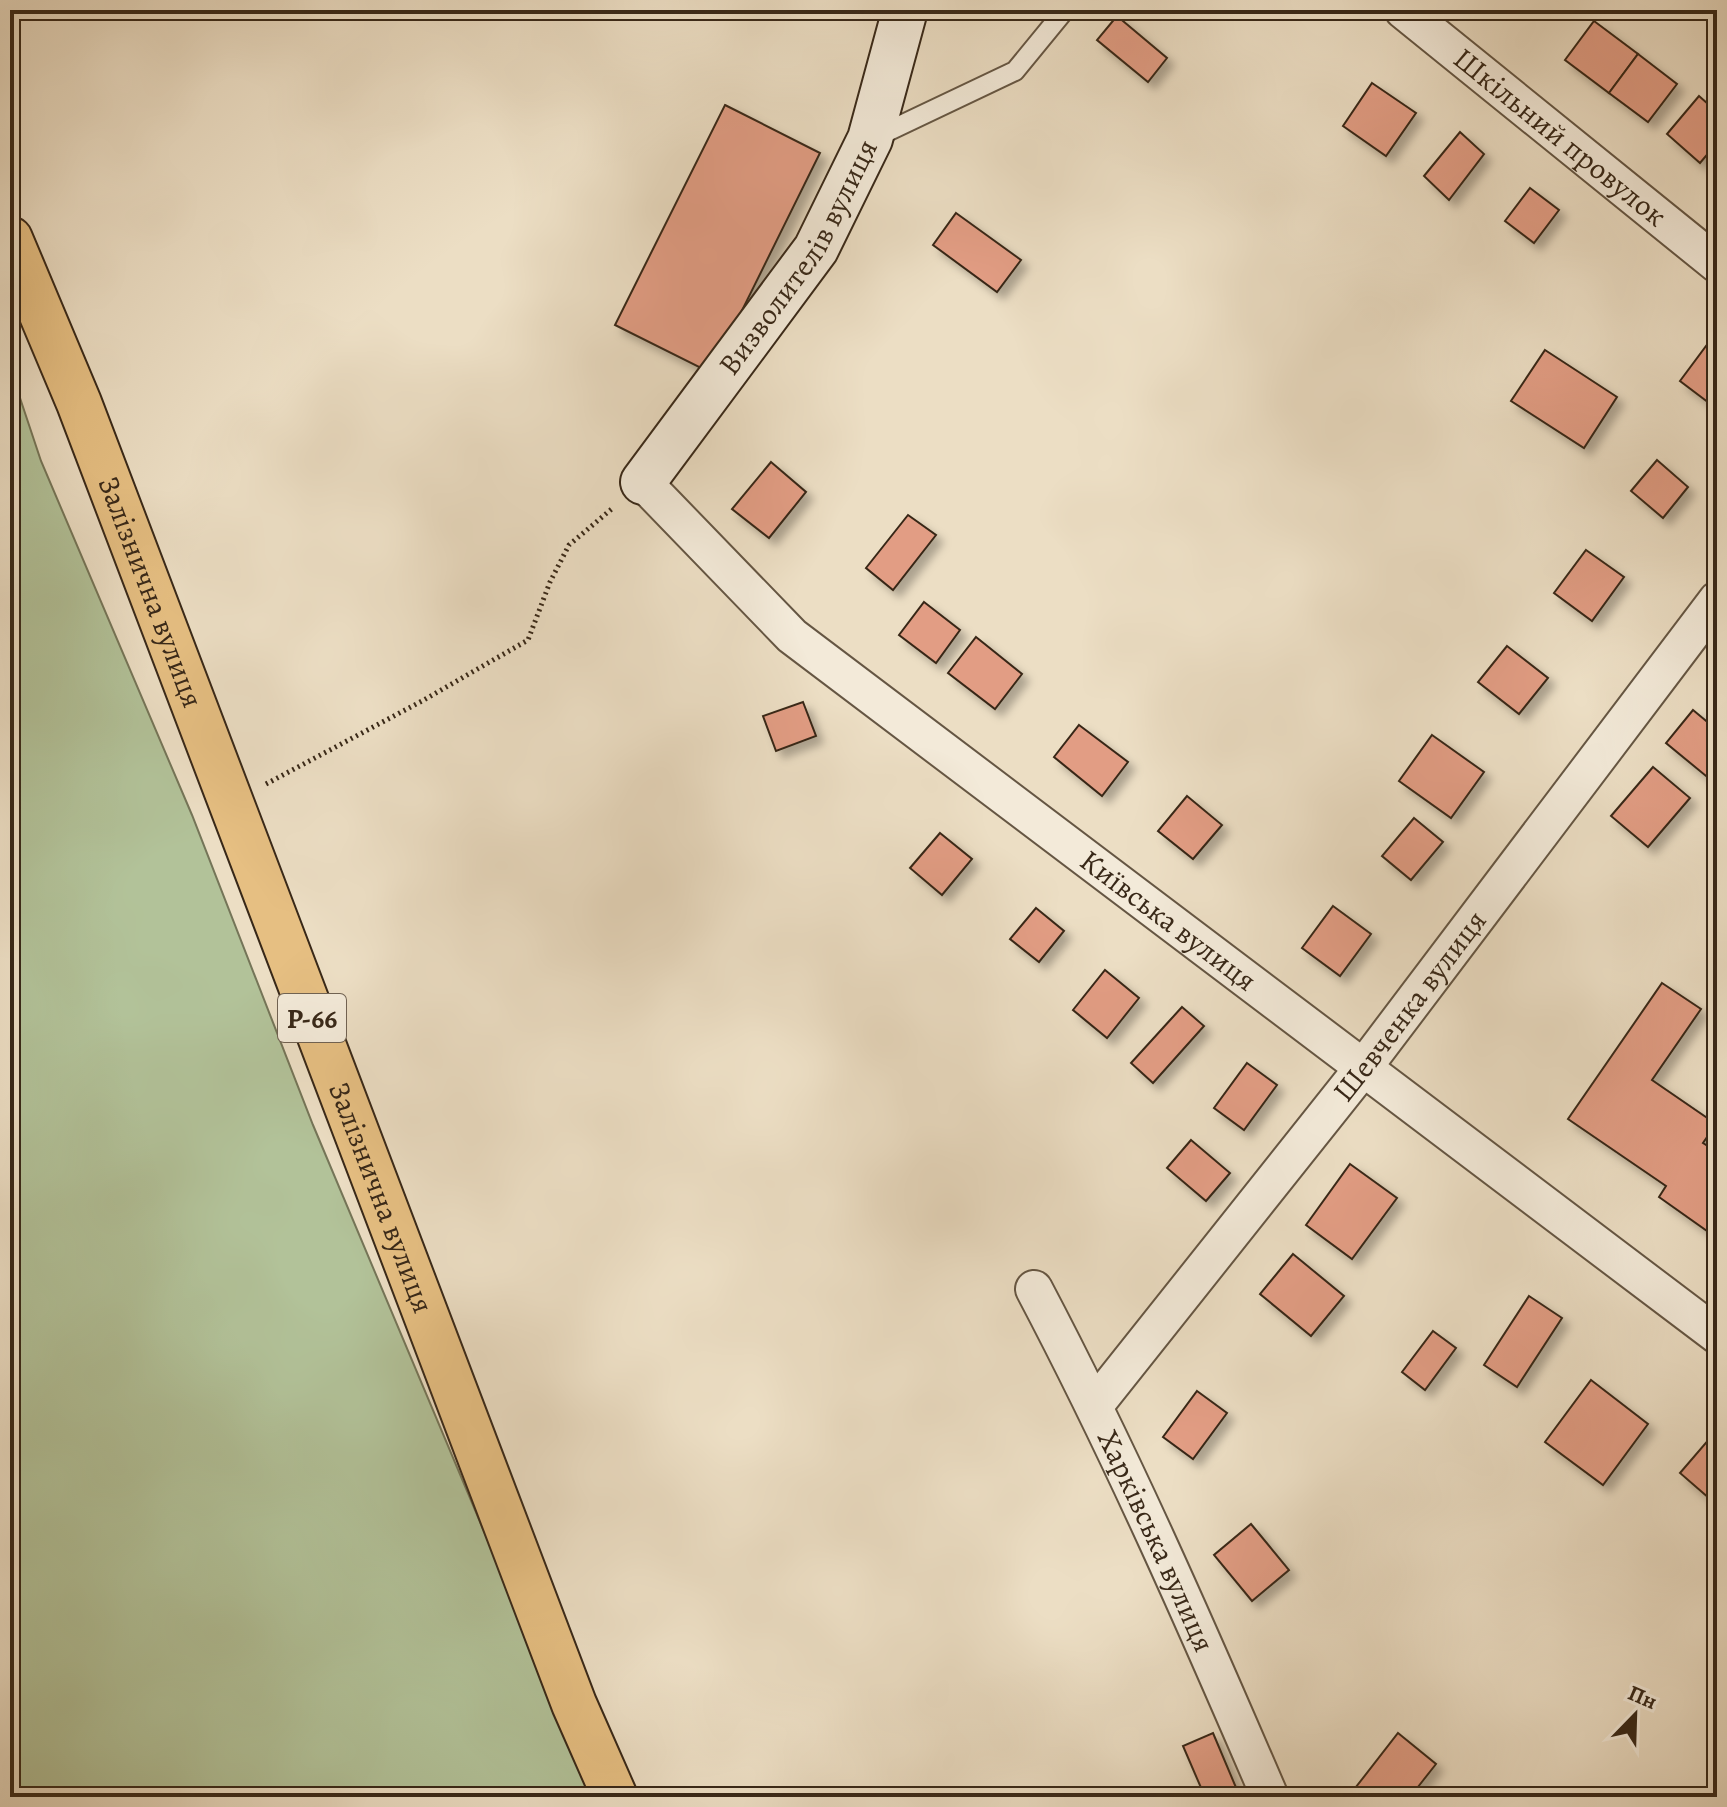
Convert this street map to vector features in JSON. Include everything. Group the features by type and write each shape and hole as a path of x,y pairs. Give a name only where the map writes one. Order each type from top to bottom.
{"main road":[{"name":"Залізнична вулиця","path":"10,239 79,403 574,1704 615,1797"}],"street":[{"name":"Визволителів вулиця","path":"643,482 816,249 870,139 905,10"},
{"name":"Шкільний провулок","path":"1403,10 1717,264"},
{"name":"Київська вулиця","path":"643,482 792,636 1717,1335"},
{"name":"Шевченка вулиця","path":"1095,1405 1363,1068 1717,600"},
{"name":"Харківська вулиця","path":"1034,1289 1095,1405 1182,1593 1270,1797"}],"lane":[{"path":"870,139 1015,71 1065,10"}],"path":[{"path":"230,803 422,701 528,640 550,582 569,545 643,482"}],"green space":[{"path":"10,368 41,461 192,815 313,1125 499,1567 591,1797 10,1797"}],"building":[{"path":"1117,16 1167,58 1148,82 1097,40"},
{"path":"1594,21 1638,54 1609,93 1565,60"},
{"path":"1638,54 1677,84 1648,122 1609,93"},
{"path":"1372,83 1416,113 1386,156 1343,126"},
{"path":"1699,96 1717,112 1717,143 1700,163 1667,134"},
{"path":"725,105 820,153 711,373 615,325"},
{"path":"1460,132 1484,154 1449,200 1424,176"},
{"path":"1530,188 1559,210 1534,243 1505,221"},
{"path":"956,213 1021,260 997,292 933,245"},
{"path":"1712,338 1717,342 1717,409 1680,381"},
{"path":"1545,350 1617,397 1584,448 1511,401"},
{"path":"1657,460 1688,487 1663,518 1631,491"},
{"path":"771,462 806,492 769,538 732,509"},
{"path":"908,515 936,535 893,590 866,568"},
{"path":"1586,550 1624,577 1592,621 1554,593"},
{"path":"924,602 960,630 936,663 899,635"},
{"path":"976,637 1022,674 995,709 948,673"},
{"path":"1507,646 1548,678 1519,714 1478,682"},
{"path":"803,702 816,736 776,751 763,716"},
{"path":"1693,710 1717,730 1717,785 1666,743"},
{"path":"1079,725 1128,762 1102,796 1054,757"},
{"path":"1432,735 1484,772 1451,818 1399,781"},
{"path":"1653,767 1690,798 1648,847 1611,816"},
{"path":"1187,796 1222,825 1193,859 1158,831"},
{"path":"1414,818 1443,842 1411,880 1382,856"},
{"path":"940,833 972,859 942,895 910,868"},
{"path":"1333,906 1371,934 1340,976 1302,948"},
{"path":"1036,908 1064,931 1039,962 1010,939"},
{"path":"1105,970 1139,998 1107,1038 1073,1010"},
{"path":"1662,983 1701,1009 1652,1080 1716,1124 1703,1143 1717,1152 1717,1238 1659,1197 1666,1186 1568,1119"},
{"path":"1182,1007 1204,1026 1153,1083 1131,1063"},
{"path":"1247,1063 1277,1085 1244,1130 1214,1108"},
{"path":"1191,1140 1230,1173 1206,1201 1167,1168"},
{"path":"1350,1164 1397,1198 1352,1259 1306,1225"},
{"path":"1293,1254 1344,1296 1311,1336 1260,1294"},
{"path":"1529,1296 1562,1318 1517,1387 1484,1365"},
{"path":"1433,1331 1456,1348 1425,1390 1402,1372"},
{"path":"1591,1380 1648,1424 1603,1485 1545,1442"},
{"path":"1197,1391 1227,1413 1193,1459 1163,1437"},
{"path":"1710,1438 1717,1443 1717,1505 1680,1473"},
{"path":"1251,1524 1289,1570 1252,1601 1214,1555"},
{"path":"1213,1733 1240,1797 1205,1797 1183,1746"},
{"path":"1398,1733 1436,1764 1410,1797 1350,1797 1349,1796"}]}
